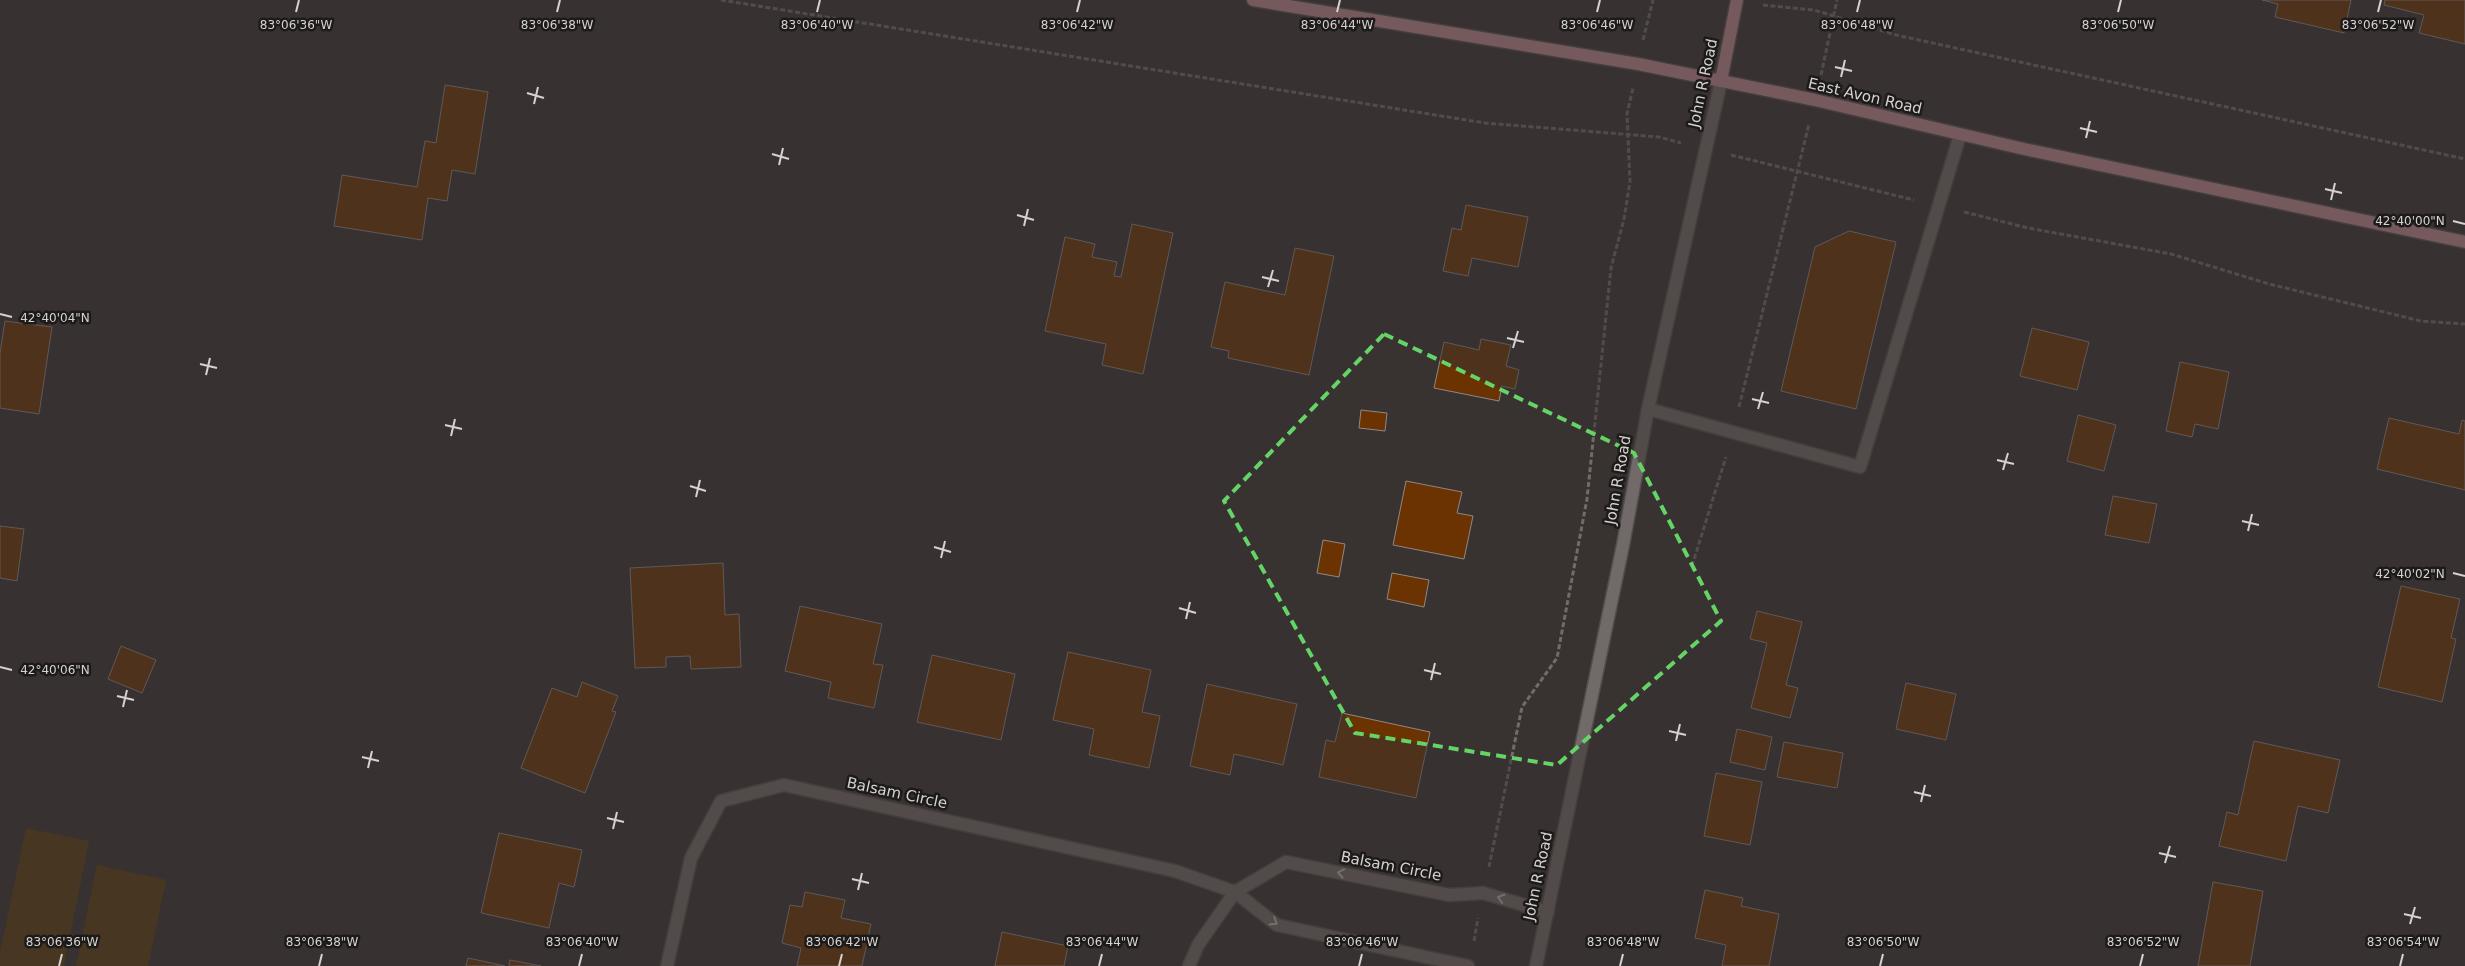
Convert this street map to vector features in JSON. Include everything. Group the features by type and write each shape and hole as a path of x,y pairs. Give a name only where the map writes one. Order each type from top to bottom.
{"main road":[{"name":"East Avon Road","path":"1253,0 1638,64 1815,100 1960,135 2465,242"},
{"name":"John R Road","path":"1721,81 1738,0"}],"street":[{"name":"John R Road","path":"1536,966 1623,545 1648,409 1721,81"},
{"path":"1648,409 1860,467 1960,135"},
{"name":"Balsam Circle","path":"667,966 690,858 721,801 784,785 1175,871 1235,892 1277,925 1468,966"},
{"name":"Balsam Circle","path":"1189,966 1198,945 1235,892 1286,862 1449,895 1484,893 1548,912"}],"path":[{"path":"721,0 1485,123 1659,137"},
{"path":"1829,40 1837,0"},
{"path":"1800,10 1814,10 1896,35 1952,48 2465,159"},
{"path":"1472,948 1522,707 1557,658 1584,518 1611,268 1624,219 1630,182 1627,114"},
{"path":"1692,566 1733,432 1796,171 1802,155"},
{"path":"1770,166 2028,228 2171,254 2268,284 2421,320 2465,324"}],"highlighted area":[{"path":"1384,334 1634,453 1721,621 1557,765 1355,733 1224,501"}],"shaded area":[{"path":"26,828 89,841 64,966 0,966 0,953"},
{"path":"97,865 166,880 148,966 76,966"}],"building":[{"path":"2262,0 2351,0 2344,33 2275,17 2278,4"},
{"path":"2385,0 2465,0 2465,44 2419,33 2424,15 2384,5"},
{"path":"445,85 488,92 475,174 452,170 447,201 428,198 422,240 334,226 342,175 417,187 425,141 436,143"},
{"path":"1466,205 1528,217 1518,267 1472,258 1468,276 1443,271 1452,228 1461,230"},
{"path":"1132,224 1173,233 1143,374 1102,365 1106,344 1045,331 1065,237 1095,244 1092,257 1117,262 1114,276 1121,277"},
{"path":"1849,231 1896,242 1856,409 1781,391 1815,247"},
{"path":"1295,248 1334,256 1309,375 1228,358 1229,351 1211,347 1225,282 1285,295"},
{"path":"5,321 52,327 39,414 0,408 0,353"},
{"path":"2032,328 2089,342 2077,390 2020,376"},
{"path":"1481,339 1511,345 1506,366 1519,370 1515,389 1502,386 1499,401 1434,388 1444,342 1479,350"},
{"path":"2180,362 2229,372 2218,429 2195,424 2192,437 2166,431"},
{"path":"1361,410 1387,413 1385,431 1359,428"},
{"path":"2078,415 2116,425 2104,471 2067,461"},
{"path":"2389,418 2459,434 2462,420 2465,421 2465,490 2377,469"},
{"path":"1406,481 1462,492 1457,513 1473,516 1464,559 1393,545"},
{"path":"2113,496 2157,504 2149,543 2105,535"},
{"path":"0,526 24,529 17,581 0,578"},
{"path":"1323,540 1345,544 1339,577 1317,573"},
{"path":"723,563 725,615 739,614 741,667 691,669 690,656 666,657 666,667 635,668 630,568"},
{"path":"1392,573 1429,580 1424,607 1387,599"},
{"path":"2401,586 2460,599 2451,638 2456,639 2442,702 2378,687"},
{"path":"800,606 882,624 873,664 883,665 874,708 828,698 831,682 785,671"},
{"path":"1757,611 1802,622 1786,685 1798,688 1790,718 1751,708 1767,643 1750,639"},
{"path":"121,646 156,660 142,693 108,679"},
{"path":"1068,652 1151,670 1142,712 1160,716 1149,768 1089,755 1094,729 1053,720"},
{"path":"932,655 1015,674 1001,740 917,722"},
{"path":"582,682 618,696 612,711 616,712 585,793 521,768 552,688 577,697"},
{"path":"1906,683 1956,694 1946,740 1896,729"},
{"path":"1207,684 1297,704 1283,765 1234,754 1230,775 1190,766"},
{"path":"1342,713 1430,732 1416,798 1319,777 1326,740 1335,742"},
{"path":"1737,729 1772,737 1765,770 1730,762"},
{"path":"2254,741 2340,760 2328,813 2298,806 2286,861 2219,846 2227,812 2238,815"},
{"path":"1784,742 1843,753 1837,788 1777,777"},
{"path":"1716,773 1762,782 1750,845 1704,836"},
{"path":"499,833 582,850 574,887 559,883 549,928 481,913"},
{"path":"2213,882 2263,891 2250,966 2198,966"},
{"path":"1705,890 1743,898 1741,906 1779,914 1769,966 1722,966 1726,945 1695,938"},
{"path":"805,892 845,900 841,918 871,924 862,966 797,966 801,948 782,943 790,905 802,907"},
{"path":"1002,932 1068,946 1064,966 995,966"},
{"path":"468,958 505,966 466,966"},
{"path":"510,960 541,966 509,966"}]}
